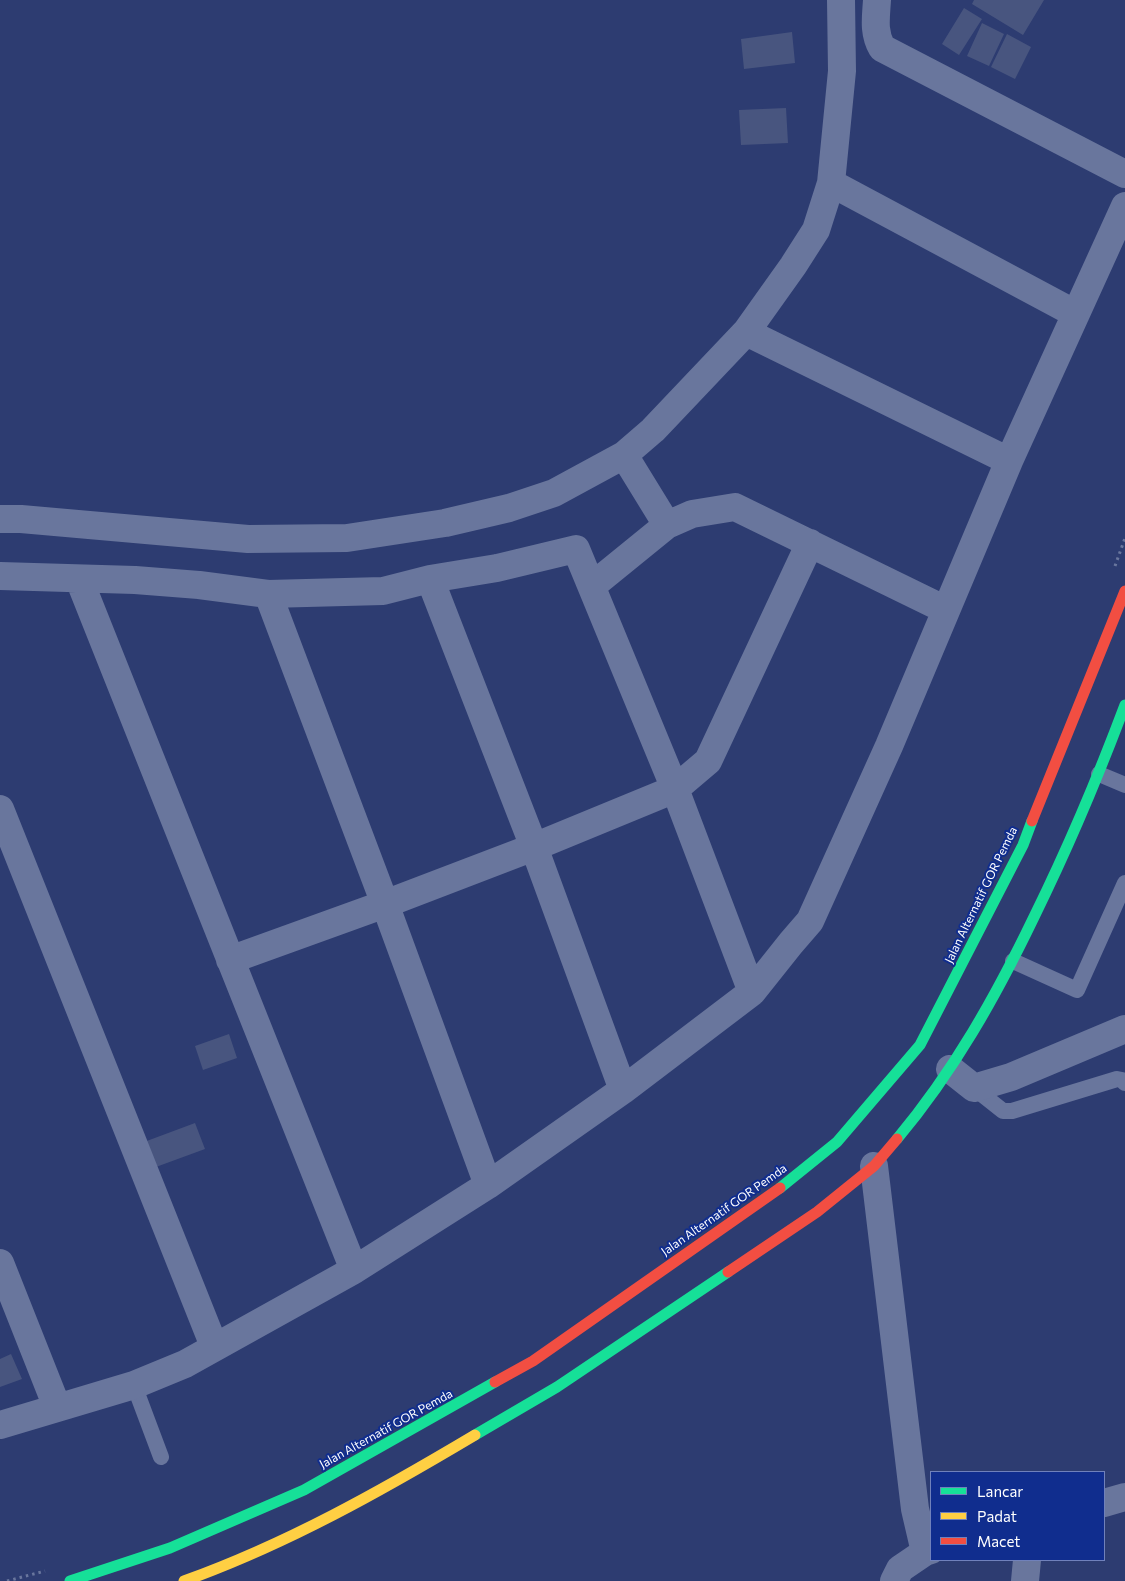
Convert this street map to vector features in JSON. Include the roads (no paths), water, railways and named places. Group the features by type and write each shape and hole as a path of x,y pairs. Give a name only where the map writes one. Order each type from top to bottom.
{"main road":[{"name":"Jalan Alternatif GOR Pemda","path":"70,1581 170,1548 304,1490 524,1366 794,1178 837,1142 884,1090 920,1044 944,999 1023,845 1125,591"},
{"path":"184,1581 227,1573 423,1466 557,1387 817,1212 874,1166 911,1122 950,1070 1013,960 1064,856 1099,774 1125,705"}],"street":[{"path":"0,519 21,519 248,539 348,538 445,523 509,508 554,493 624,455 653,430 746,332 816,230 831,183 842,71 841,0"},
{"path":"877,0 875,28 882,48 1125,174"},
{"path":"831,183 1076,314"},
{"path":"0,1425 134,1385 185,1364 214,1346 354,1270 488,1185 623,1090 752,992 810,922 889,746 1009,461 1125,206"},
{"path":"746,332 1009,461"},
{"path":"624,455 667,525"},
{"path":"592,586 667,525 692,514 735,507 946,610"},
{"path":"230,960 385,904 534,847 675,789 708,761 810,543"},
{"path":"0,576 144,581 268,594 383,591 430,579 497,568 576,549 675,789 752,992"},
{"path":"79,579 354,1270"},
{"path":"430,579 534,847 623,1090"},
{"path":"268,594 385,904 488,1185"},
{"path":"0,809 214,1346"},
{"path":"950,1070 974,1088 1011,1076 1125,1030"},
{"path":"874,1166 915,1509 928,1551 900,1569 894,1581"},
{"path":"0,1263 57,1407"},
{"path":"1105,1503 1125,1497"},
{"path":"1025,1581 1027,1561"}],"lane":[{"path":"1099,774 1125,785"},
{"path":"1013,960 1077,990 1125,884"},
{"path":"974,1088 1003,1111 1012,1111 1117,1079 1125,1083"},
{"path":"134,1385 161,1457"}]}
